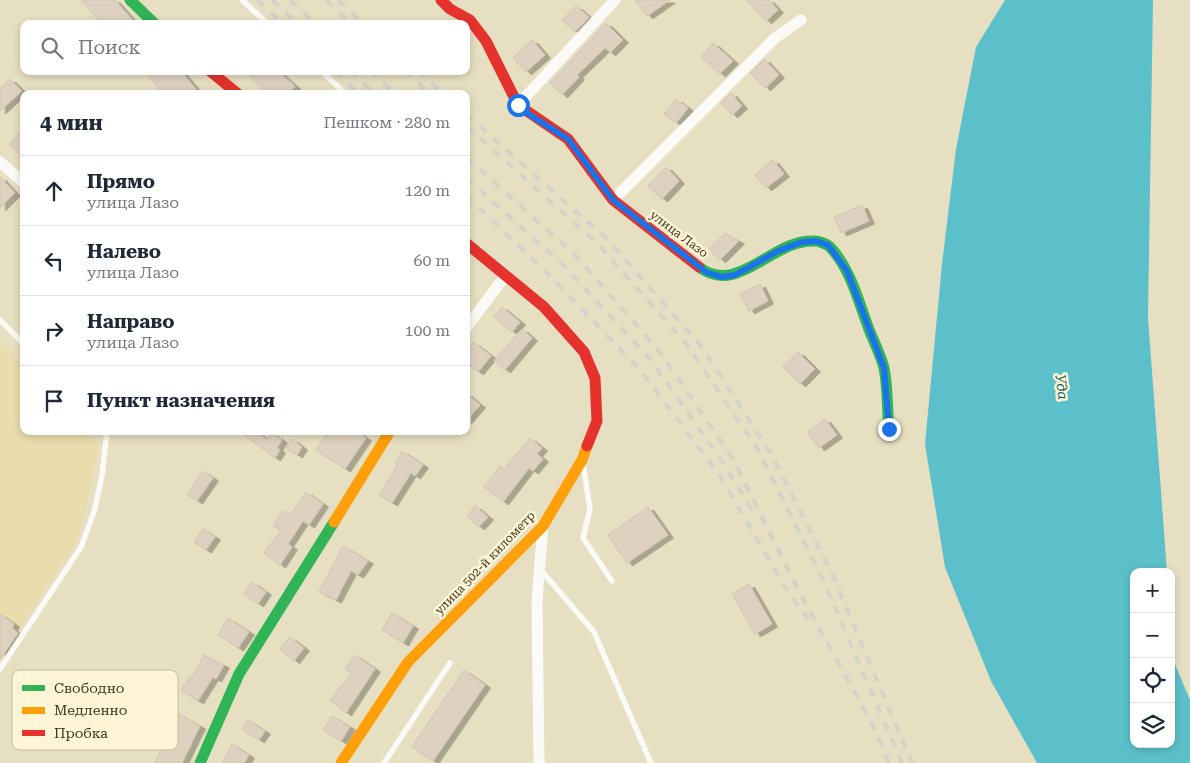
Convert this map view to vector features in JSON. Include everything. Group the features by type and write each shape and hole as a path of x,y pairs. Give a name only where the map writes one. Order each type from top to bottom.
{"street":[{"path":"130,0 151,20"},
{"name":"улица Лазо","path":"441,0 450,9 470,20 486,41 518,105 530,115 568,139 613,200 688,260 706,272 721,277 735,275 778,251 802,242 816,241 828,245 847,271 884,368 889,429"},
{"path":"518,105 615,0"},
{"path":"613,200 774,38 801,20"},
{"path":"215,75 233,90"},
{"path":"0,162 20,180"},
{"name":"улица 502-й километр","path":"341,763 408,662 543,526 582,460 598,421 595,378 584,352 544,307 470,246"},
{"path":"470,323 506,275"},
{"path":"200,763 239,674 388,435"},
{"path":"539,763 537,600 543,526"}],"lane":[{"path":"242,0 264,20"},
{"path":"325,75 342,90"},
{"path":"0,320 20,340"},
{"path":"0,669 81,547 94,512 100,485 106,435"},
{"path":"582,460 590,509 583,538 612,581"},
{"path":"540,568 594,632 651,763"},
{"path":"384,763 450,662"}],"shaded area":[{"path":"4,344 20,361 20,435 89,435 99,446 79,538 0,657 0,349"}],"water":[{"name":"Уда","path":"1005,0 1153,0 1148,318 1167,568 1130,568 1130,748 1175,748 1175,664 1190,700 1190,763 1037,763 991,681 945,567 925,444 942,264 956,149 976,47"}],"building":[{"path":"81,0 115,0 132,20 98,20"},
{"path":"635,0 670,0 647,16"},
{"path":"746,0 769,0 778,10 766,21"},
{"path":"576,6 589,17 575,32 562,20"},
{"path":"606,23 623,40 610,53 605,48 577,75 579,77 562,95 550,83"},
{"path":"532,40 545,55 526,72 513,58"},
{"path":"713,43 733,61 720,74 701,57"},
{"path":"764,59 779,75 765,88 750,73"},
{"path":"147,75 184,75 197,90 160,90"},
{"path":"252,75 283,75 295,86 292,90 265,90 250,77"},
{"path":"10,79 21,90 0,111 0,88"},
{"path":"731,93 742,106 732,115 721,103"},
{"path":"676,99 688,108 676,123 664,114"},
{"path":"20,133 20,155 9,145"},
{"path":"773,160 784,174 766,188 755,175"},
{"path":"666,167 679,181 662,199 648,186"},
{"path":"0,177 15,193 0,208"},
{"path":"862,205 869,221 841,233 834,217"},
{"path":"725,233 739,241 720,260 709,249"},
{"path":"760,284 768,301 749,311 740,294"},
{"path":"502,307 520,322 512,332 494,317"},
{"path":"522,329 532,338 505,370 494,361"},
{"path":"473,342 491,356 478,372 470,366 470,346"},
{"path":"798,352 815,369 800,384 783,367"},
{"path":"470,396 480,405 470,416"},
{"path":"825,419 837,435 819,448 807,432"},
{"path":"243,435 261,435 267,440 271,435 275,435 282,440 277,448 280,450 275,458"},
{"path":"326,435 362,435 366,438 345,469 316,450"},
{"path":"530,438 542,448 537,454 543,459 533,471 529,468 503,502 484,487 500,466 504,469"},
{"path":"292,439 302,447 297,455 286,448"},
{"path":"402,451 423,465 415,476 411,473 392,503 379,495 397,465 395,463"},
{"path":"203,471 213,478 197,501 187,494"},
{"path":"306,492 323,504 309,525 303,521 288,544 292,547 280,565 264,553 281,530 273,526 282,511 290,515"},
{"path":"475,506 488,517 479,527 467,517"},
{"path":"648,507 668,535 627,563 608,535"},
{"path":"203,529 215,537 206,550 194,542"},
{"path":"343,546 368,561 358,575 351,571 336,600 319,592"},
{"path":"252,582 266,592 258,604 244,594"},
{"path":"749,584 772,624 755,634 732,594"},
{"path":"392,613 413,626 403,643 382,630"},
{"path":"0,614 14,624 12,628 18,633 0,659"},
{"path":"228,618 249,632 238,648 218,635"},
{"path":"290,637 304,648 294,661 280,649"},
{"path":"204,655 224,665 216,679 213,677 198,701 181,690 190,677 192,678"},
{"path":"355,655 375,669 346,713 330,700 351,674 345,669"},
{"path":"464,670 485,685 433,761 412,747"},
{"path":"179,714 200,726 182,763 155,763 161,750 178,750"},
{"path":"332,716 350,727 341,741 323,730"},
{"path":"248,720 265,731 259,740 242,729"},
{"path":"232,744 249,755 244,763 222,763"}],"railway":[{"path":"257,0 279,20"},
{"path":"272,0 294,20"},
{"path":"290,0 312,20"},
{"path":"326,0 348,20"},
{"path":"338,0 360,20"},
{"path":"339,75 355,90"},
{"path":"354,75 371,90"},
{"path":"374,75 391,90"},
{"path":"409,75 426,90"},
{"path":"422,75 439,90"},
{"path":"470,118 609,241 701,346 770,452 833,576 912,763"},
{"path":"470,130 598,244 687,345 757,448 823,580 902,763"},
{"path":"470,161 575,255 660,352 733,459 801,595 872,724 889,763"},
{"path":"470,181 565,267 650,359 726,467 756,517"},
{"path":"470,199 550,276 640,370 718,473 787,590 808,619"}],"traffic: fast":[{"path":"130,0 151,20"},
{"path":"699,267 713,274 728,275 742,271 800,242 817,241 829,246 849,275 880,354 886,383 889,429"},
{"path":"200,763 239,674 334,522"}],"traffic: slow":[{"path":"334,522 388,435"},
{"path":"341,763 408,662 543,526 582,460 587,446"}],"traffic: jam":[{"path":"441,0 450,9 470,20 486,41 518,105 568,139 613,200 699,267"},
{"path":"215,75 233,90"},
{"path":"470,246 544,307 584,352 595,378 597,421 587,446"}],"route":[{"path":"518,105 530,115 568,139 583,156 613,200 688,260 706,272 721,277 735,275 778,251 802,242 816,241 828,245 847,271 884,368 889,429"}]}
